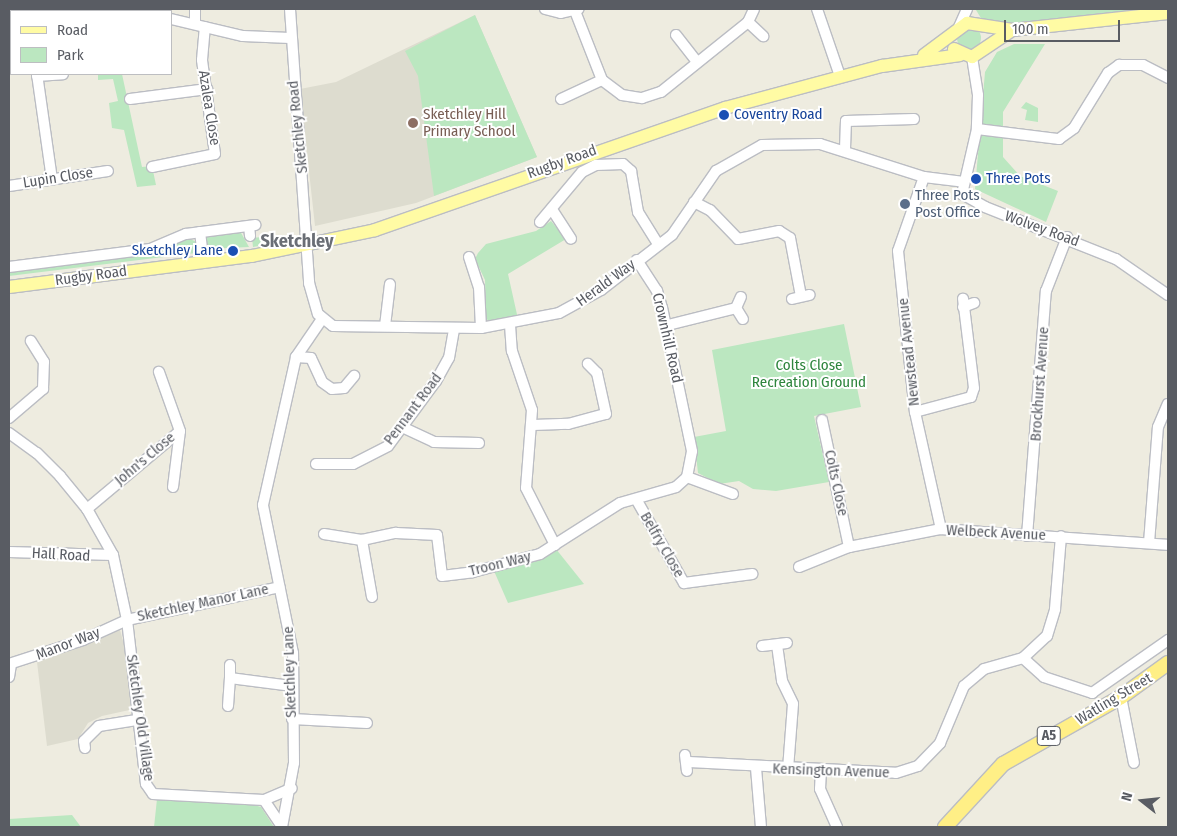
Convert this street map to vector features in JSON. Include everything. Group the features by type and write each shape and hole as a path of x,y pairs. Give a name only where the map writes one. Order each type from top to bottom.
{"highway":[{"name":"Watling Street","path":"945,827 1003,764 1121,697 1168,663"}],"main road":[{"path":"1012,30 983,50 966,56 952,44 957,29 976,25 1012,30 1168,12"},
{"path":"976,25 985,33 983,50"},
{"name":"Rugby Road","path":"921,57 957,29"},
{"name":"Rugby Road","path":"9,287 204,262 308,245 375,230 598,149 840,76 921,57 966,56"}],"street":[{"path":"195,9 195,23"},
{"name":"Sketchley Road","path":"290,9 290,38 308,245"},
{"path":"545,9 577,10 602,80 622,95 652,97 748,22 754,9"},
{"path":"817,9 840,76"},
{"path":"957,29 967,9"},
{"path":"971,9 976,25"},
{"path":"172,19 195,23 243,36 290,38"},
{"path":"748,22 763,36"},
{"name":"Azalea Close","path":"152,167 215,154 202,60 205,26"},
{"path":"676,35 697,62"},
{"path":"914,119 846,121 844,149 924,178 962,182 977,129 978,96 966,56"},
{"path":"977,129 1059,139 1074,128 1108,73 1119,65 1143,65 1168,78"},
{"path":"37,75 52,179"},
{"path":"562,99 602,80"},
{"path":"130,99 207,89"},
{"name":"Herald Way","path":"322,319 333,326 481,328 510,326 574,306 659,245 678,228 716,171 739,154 773,143 803,142 844,149"},
{"path":"540,222 553,212 570,181 582,172 596,165 623,164 631,171 638,212 659,245"},
{"name":"Lupin Close","path":"9,186 52,179 95,177 108,170"},
{"name":"Newstead Avenue","path":"924,178 898,251 915,412 941,529"},
{"name":"Wolvey Road","path":"962,182 968,200 1067,237 1116,259 1168,295"},
{"path":"694,202 710,210 738,239 779,231 790,238 801,297"},
{"path":"553,212 571,239"},
{"name":"Rugby Road","path":"9,267 150,249 200,232 251,229"},
{"path":"200,232 204,262"},
{"name":"Brockhurst Avenue","path":"1028,536 1046,291 1067,237"},
{"path":"308,245 310,291 322,319"},
{"path":"469,257 479,287 481,328"},
{"name":"Crownhill Road","path":"637,260 658,291 692,450 688,477"},
{"path":"385,326 390,284"},
{"path":"736,308 741,297"},
{"path":"915,412 971,397 974,388 963,303 974,304"},
{"path":"664,326 736,308"},
{"path":"736,308 743,319"},
{"name":"Sketchley Lane","path":"282,827 292,788 290,627 279,587 263,504 296,358 322,319"},
{"path":"510,326 512,351 532,410 533,425 526,488 555,545"},
{"name":"Pennant Road","path":"316,464 368,460 388,446 449,358 454,329"},
{"path":"9,418 43,389 44,362 31,341"},
{"path":"296,358 311,358 322,382 332,388 344,388 354,376"},
{"path":"533,425 568,424 606,414 597,373 588,364"},
{"name":"John's Close","path":"87,509 180,430 159,372"},
{"path":"1150,544 1158,427 1168,404"},
{"name":"Colts Close","path":"822,420 849,547"},
{"path":"402,426 434,442 479,443"},
{"path":"173,488 180,430"},
{"name":"Sketchley Old Village","path":"9,433 38,452 87,509 113,555 127,620 137,720 146,784 153,794 264,800 292,788"},
{"path":"688,477 733,494"},
{"name":"Troon Way","path":"362,540 396,533 437,535 442,576 522,561 555,545 620,503 676,487 688,477"},
{"name":"Belfry Close","path":"636,499 684,583 752,574"},
{"name":"Welbeck Avenue","path":"799,567 849,547 941,529 1168,545"},
{"path":"324,534 362,540 372,598"},
{"path":"1061,536 1052,625 1023,658 1044,677 1092,693 1163,639"},
{"name":"Hall Road","path":"9,552 113,555"},
{"name":"Sketchley Manor Lane","path":"127,620 279,587"},
{"name":"Manor Way","path":"10,664 127,620"},
{"path":"762,646 782,644 782,681 793,704 788,769"},
{"name":"Kensington Avenue","path":"687,763 896,774 918,766 940,743 964,686 984,669 1023,658"},
{"path":"9,677 10,664"},
{"path":"228,706 230,665"},
{"path":"230,678 292,686"},
{"path":"1121,697 1134,762"},
{"path":"292,719 367,723"},
{"path":"85,748 84,741 99,726 137,720"},
{"path":"756,768 761,827"},
{"path":"821,770 820,789 837,827"},
{"path":"264,800 282,827"}],"shaded area":[{"name":"Sketchley Hill Primary School","path":"475,15 537,157 416,203 315,226 300,89 336,82"},
{"path":"120,630 132,673 134,709 102,716 88,723 78,739 47,746 37,662"}],"green space":[{"path":"1147,9 1003,25 984,23 976,10"},
{"path":"475,15 537,157 434,196 418,76 405,51"},
{"path":"969,26 978,29 981,38 978,47 969,50 960,47 957,38 960,29"},
{"path":"1014,44 1045,44 1003,112 1003,157 1020,176 1058,191 1046,222 975,189 985,72 997,52"},
{"path":"98,75 122,75 142,167 152,166 156,185 137,187 124,130 112,128 109,103 118,101 113,79 98,80"},
{"path":"1026,102 1038,108 1038,122 1025,120 1027,110 1021,108"},
{"path":"551,221 566,239 508,274 518,319 492,322 486,319 485,280 475,259 478,253 486,244 536,231"},
{"path":"240,231 249,247 206,249 207,235"},
{"path":"284,235 279,243 253,247 252,238"},
{"path":"185,237 197,242 196,253 9,276 9,269 151,251"},
{"name":"Colts Close Recreation Ground","path":"844,324 861,407 814,416 829,482 776,491 753,489 739,481 719,484 698,473 694,437 726,431 712,350"},
{"path":"556,549 584,584 508,603 494,571"},
{"path":"157,799 243,802 261,807 274,827 154,827"},
{"path":"72,815 81,827 9,827 9,819"}],"place":[{"name":"Coventry Road","path":"724,115"},
{"name":"Sketchley Hill Primary School","path":"413,123"},
{"name":"Three Pots","path":"976,179"},
{"name":"Three Pots Post Office","path":"905,204"},
{"name":"Sketchley Lane","path":"233,251"}],"district":[{"name":"Sketchley","path":"297,241"}]}
